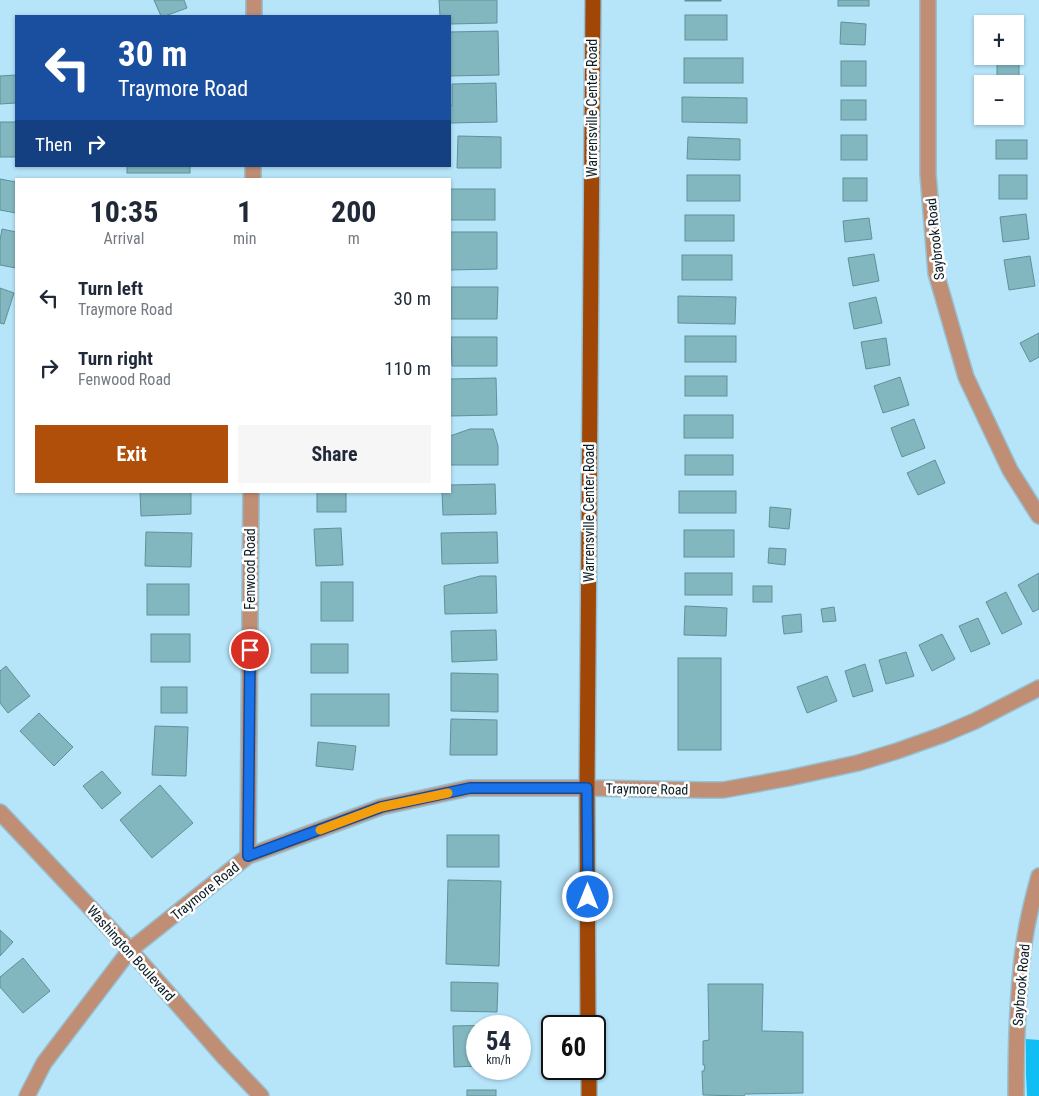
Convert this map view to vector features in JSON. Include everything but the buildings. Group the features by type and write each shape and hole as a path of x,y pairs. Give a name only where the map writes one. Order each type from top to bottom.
{"main road":[{"name":"Warrensville Center Road","path":"588,1015 587,788 593,0"},
{"path":"588,1080 589,1096"}],"street":[{"path":"254,0 254,15"},
{"name":"Saybrook Road","path":"928,0 928,174 936,274 966,377 1010,470 1039,516"},
{"name":"Fenwood Road","path":"248,856 251,493"},
{"name":"Traymore Road","path":"27,1096 44,1062 130,950 248,856 381,807 470,788 723,790 789,778 858,763 897,751 975,721 1038,690"},
{"name":"Washington Boulevard","path":"0,812 130,950 261,1096"},
{"name":"Saybrook Road","path":"1016,1096 1016,1050 1023,950 1039,876"}],"shaded area":[{"path":"1026,1039 1039,1040 1039,1096 1027,1096"}],"slow traffic":[{"path":"320,830 381,807 448,793"}],"route":[{"path":"250,650 248,856 381,807 470,788 587,788 588,897"}]}
